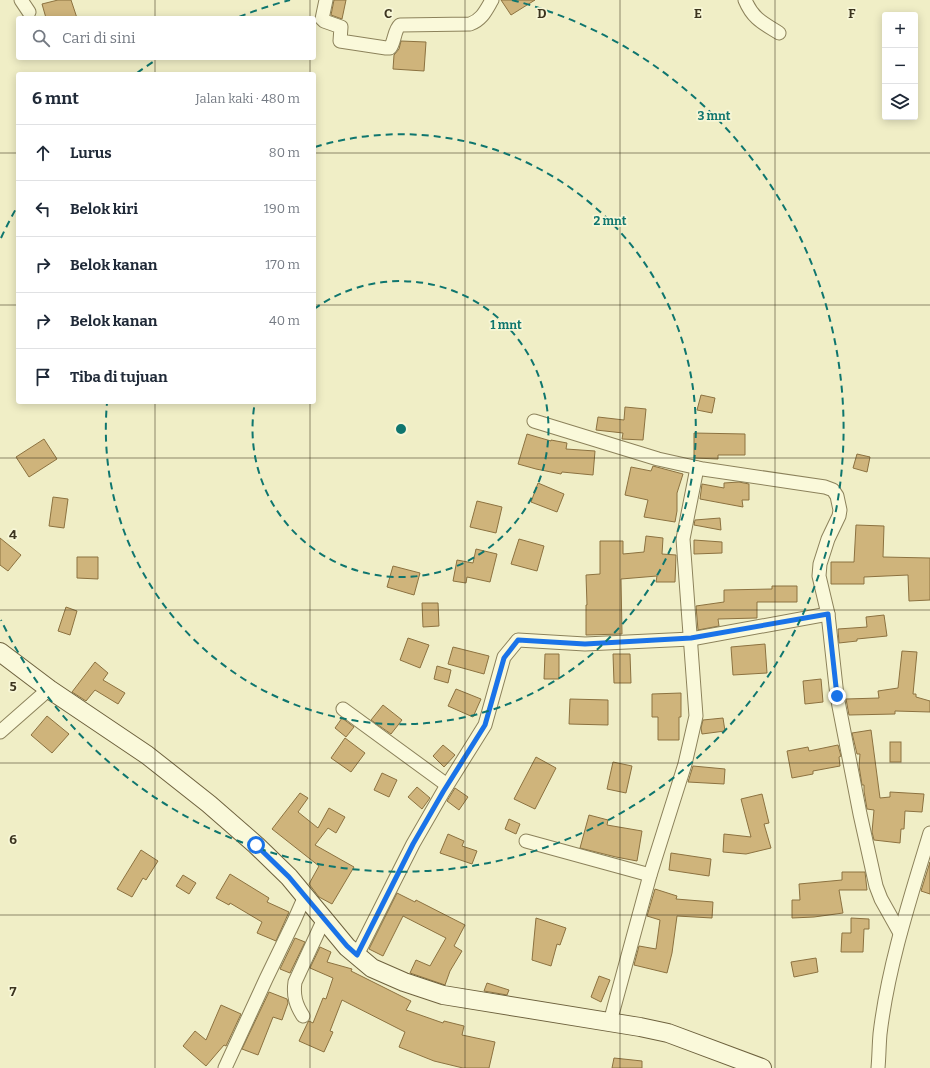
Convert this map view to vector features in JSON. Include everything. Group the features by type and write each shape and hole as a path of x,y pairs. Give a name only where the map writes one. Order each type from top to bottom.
{"street":[{"path":"21,0 29,12"},
{"path":"326,0 322,18 324,21 341,27 340,41 386,48 390,48 392,45 398,25 470,24 481,18 492,0"},
{"path":"745,0 748,7 759,21 779,33"},
{"path":"534,421 658,459 697,468 825,487 833,490 840,503 840,516 828,539 820,564 819,576 828,614 837,696 874,878 881,899 900,933"},
{"path":"610,1022 650,875 685,764 696,716 683,539 697,468"},
{"path":"357,955 413,844 447,785 485,725 504,658 518,640 585,644 691,638 828,614"},
{"path":"0,652 49,689 147,755 209,804 256,845 289,877 347,946 372,968 404,982 443,995 668,1033 762,1068"},
{"path":"0,732 49,689"},
{"path":"343,709 447,785"},
{"path":"878,1068 880,1034 900,933 930,833"},
{"path":"526,841 650,875"},
{"path":"225,1068 305,896"},
{"path":"303,1016 295,999 295,982 324,919"}],"building":[{"path":"58,0 71,0 76,16 45,16 42,4"},
{"path":"334,0 346,0 342,19 331,15"},
{"path":"501,0 535,0 511,15"},
{"path":"401,41 426,42 424,71 393,69 394,55 399,49"},
{"path":"701,395 715,398 712,413 697,410"},
{"path":"625,407 646,409 643,440 622,439 623,433 596,430 598,417 624,420"},
{"path":"694,433 745,434 745,455 718,455 718,459 694,458"},
{"path":"527,434 551,441 567,443 566,449 595,451 593,475 562,472 561,474 518,464"},
{"path":"44,439 57,459 29,477 16,457"},
{"path":"857,454 870,457 867,472 853,468"},
{"path":"653,466 683,474 677,493 677,511 675,522 644,517 648,500 625,495 631,467 651,471"},
{"path":"739,482 749,484 749,500 742,500 743,507 700,499 702,484 724,488 724,483"},
{"path":"538,483 564,494 557,512 531,502"},
{"path":"53,497 68,499 64,528 49,526"},
{"path":"477,501 502,507 496,533 470,527"},
{"path":"720,518 721,530 694,525 695,520"},
{"path":"856,525 884,526 883,557 930,558 930,600 909,601 908,575 864,577 864,584 831,584 831,562 854,562"},
{"path":"646,536 663,538 662,554 676,555 675,582 656,582 657,576 621,579 622,634 586,635 586,575 600,574 600,541 623,541 623,554 644,552"},
{"path":"0,538 21,555 8,571 0,565"},
{"path":"519,539 544,546 537,571 511,564"},
{"path":"694,540 722,542 722,553 694,554"},
{"path":"476,549 497,554 490,582 467,577 466,583 453,581 457,560 473,563"},
{"path":"77,557 98,557 98,579 77,578"},
{"path":"393,566 420,573 414,595 387,587"},
{"path":"772,586 797,586 797,602 757,602 757,618 718,619 719,626 698,630 696,606 724,602 724,590 772,589"},
{"path":"422,603 438,603 439,626 423,627"},
{"path":"66,607 77,611 70,635 58,631"},
{"path":"884,615 887,636 857,639 857,641 839,643 838,629 867,627 866,617"},
{"path":"408,638 429,645 420,668 400,660"},
{"path":"765,644 767,673 733,675 731,647"},
{"path":"453,647 489,656 484,674 448,664"},
{"path":"902,651 917,652 913,694 916,694 916,697 930,701 930,712 895,711 895,714 849,715 846,699 879,698 878,691 898,688"},
{"path":"545,654 559,654 559,679 544,679"},
{"path":"613,654 630,654 631,683 614,683"},
{"path":"95,662 108,673 103,680 125,693 118,704 95,690 86,701 72,692"},
{"path":"437,666 451,670 448,683 434,679"},
{"path":"821,679 823,702 805,704 803,681"},
{"path":"456,689 481,699 473,717 448,706"},
{"path":"681,693 679,740 658,740 658,717 652,717 652,694"},
{"path":"570,699 608,700 608,725 569,724"},
{"path":"383,705 402,720 391,734 371,720"},
{"path":"47,716 69,734 52,753 31,735"},
{"path":"342,718 354,727 346,737 335,728"},
{"path":"723,718 725,731 702,734 701,728 703,720"},
{"path":"871,730 880,798 890,797 890,792 924,794 922,812 905,811 904,829 901,829 900,843 874,840 872,832 874,810 867,809 864,785 862,785 859,766 860,754 857,754 852,733"},
{"path":"345,738 365,753 351,772 331,758"},
{"path":"890,742 901,742 901,762 890,762"},
{"path":"443,745 455,755 444,767 433,756"},
{"path":"838,745 841,756 839,757 840,766 813,771 813,774 792,778 787,751 808,747 809,751"},
{"path":"536,757 556,768 535,809 514,799"},
{"path":"613,762 632,766 626,793 607,789"},
{"path":"693,766 725,769 724,784 688,782"},
{"path":"382,773 397,780 389,797 374,790"},
{"path":"417,787 430,798 422,809 408,797"},
{"path":"455,788 468,797 459,810 447,801"},
{"path":"300,793 308,798 298,812 318,828 329,808 345,817 336,833 328,828 315,845 354,867 332,904 319,897 309,884 319,866 272,829"},
{"path":"762,794 769,823 764,824 771,848 746,854 723,852 724,834 751,837 741,799"},
{"path":"589,815 608,820 607,825 642,831 637,861 580,848"},
{"path":"509,819 520,824 516,834 505,829"},
{"path":"448,834 464,841 462,846 477,851 472,864 440,853"},
{"path":"141,850 158,861 146,880 143,878 132,897 117,889"},
{"path":"671,853 711,859 709,876 669,870"},
{"path":"930,862 930,894 921,891"},
{"path":"842,872 865,872 867,890 839,890 843,913 792,918 792,900 800,900 799,884 842,880"},
{"path":"230,874 269,898 267,902 289,912 276,941 257,933 262,922 230,903 229,905 216,898"},
{"path":"183,875 196,883 189,894 176,886"},
{"path":"655,889 677,896 676,899 713,902 712,918 677,916 672,953 667,973 634,965 639,946 656,949 660,920 647,916"},
{"path":"397,893 415,902 416,900 465,925 454,946 462,951 450,971 445,985 410,973 416,960 430,966 446,938 403,916 383,956 369,949"},
{"path":"536,918 566,928 560,945 557,944 551,966 532,960"},
{"path":"851,918 869,919 869,929 864,929 863,952 841,952 842,933 851,933"},
{"path":"295,938 305,942 290,973 280,969"},
{"path":"320,947 331,952 327,962 352,969 351,971 411,1001 406,1010 443,1023 444,1021 464,1026 462,1035 495,1042 489,1068 463,1068 434,1061 399,1047 405,1032 342,1000 330,1031 333,1032 324,1052 299,1041 308,1022 313,1023 323,998 326,999 333,978 310,968"},
{"path":"816,958 818,972 794,977 791,962"},
{"path":"599,976 610,980 601,1002 591,997"},
{"path":"487,983 509,990 507,995 484,991"},
{"path":"269,992 287,999 288,1003 282,1020 273,1017 258,1055 242,1049"},
{"path":"221,1005 241,1014 226,1046 224,1045 206,1066 183,1046 195,1031 206,1040"},
{"path":"614,1058 642,1061 642,1068 612,1068"}],"route":[{"path":"256,845 289,877 347,946 357,955 413,844 443,792 485,725 504,658 518,640 585,644 691,638 828,614 837,696"}]}
